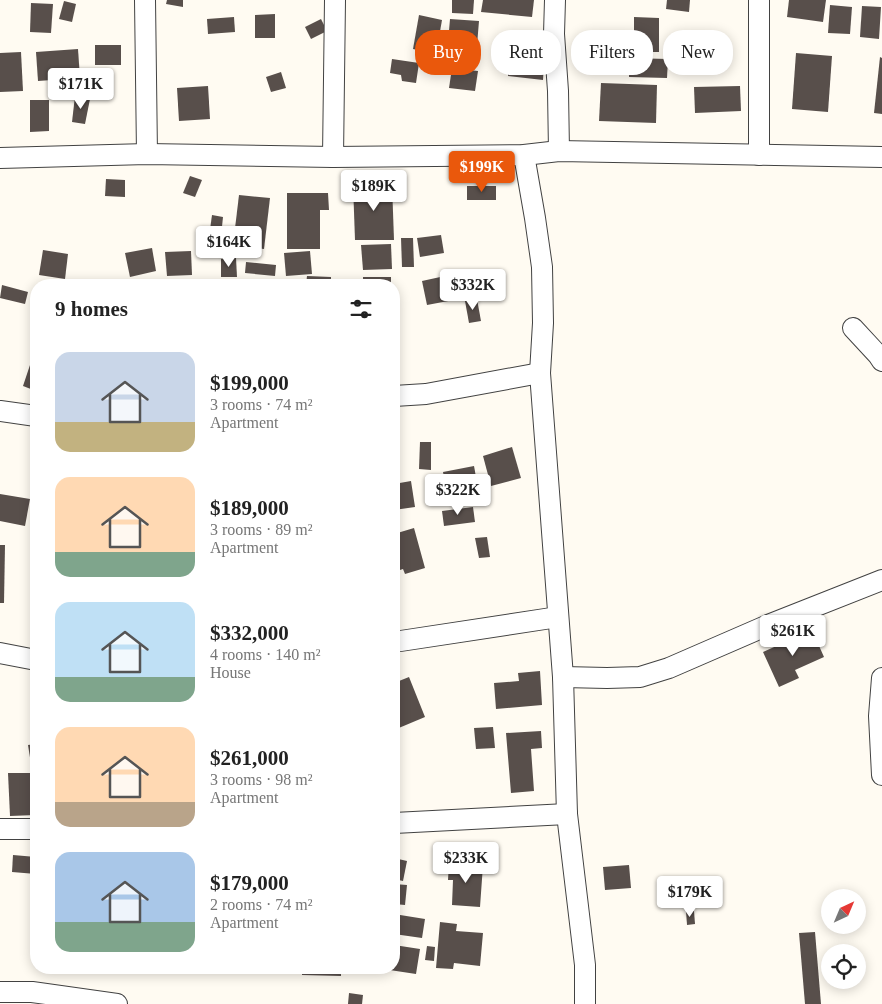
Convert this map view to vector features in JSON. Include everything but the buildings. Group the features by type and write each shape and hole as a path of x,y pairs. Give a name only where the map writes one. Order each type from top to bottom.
{"street":[{"path":"145,0 147,154"},
{"path":"333,157 335,0"},
{"path":"555,0 554,34 558,91 559,151"},
{"path":"759,0 759,155"},
{"path":"0,158 147,154 333,157 524,155 559,151 882,157"},
{"path":"524,155 536,218 542,267 543,323 540,373 563,677 567,814 584,966 585,1004"},
{"path":"852,328 882,361"},
{"path":"400,396 426,394 540,373"},
{"path":"0,411 30,415"},
{"path":"563,677 640,677 668,668 768,625 882,580"},
{"path":"400,641 558,618"},
{"path":"0,653 30,659"},
{"path":"882,678 879,716 882,774"},
{"path":"400,823 567,814"},
{"path":"0,829 30,829"},
{"path":"0,992 32,992 118,1004"}]}
